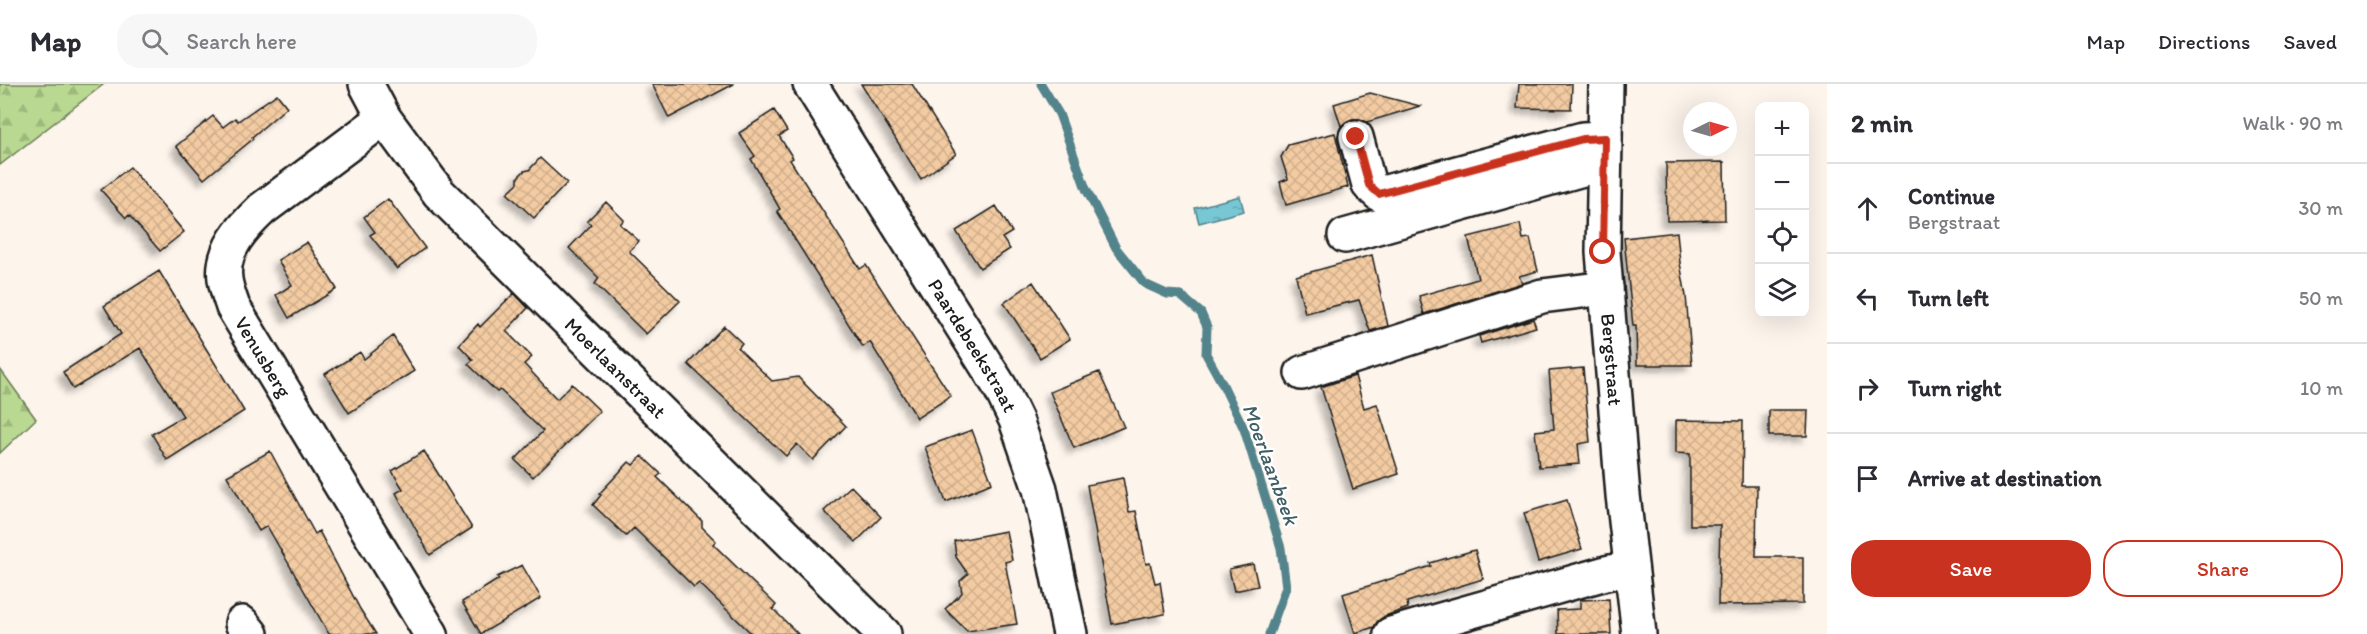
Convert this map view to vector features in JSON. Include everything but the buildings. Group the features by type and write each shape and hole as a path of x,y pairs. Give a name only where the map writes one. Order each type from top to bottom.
{"street":[{"name":"Moerlaanstraat","path":"366,84 384,118 439,192 884,634"},
{"name":"Paardebeekstraat","path":"810,84 1000,387 1016,420 1040,489 1070,634"},
{"name":"Bergstraat","path":"1606,84 1603,252 1639,634"},
{"name":"Venusberg","path":"384,118 256,214 244,226 227,254 224,278 233,307 431,634"},
{"path":"1356,137 1369,185 1379,194 1583,139 1605,151"},
{"path":"1344,236 1605,151"},
{"path":"1302,373 1542,296 1606,288"},
{"path":"1391,634 1631,567"}],"green space":[{"path":"0,84 104,84 0,165"},
{"path":"0,369 36,419 0,453"}],"water":[{"path":"1240,196 1244,211 1199,223 1195,208"}],"waterway":[{"name":"Moerlaanbeek","path":"1041,84 1059,114 1086,189 1116,248 1145,284 1167,294 1180,295 1201,313 1207,327 1206,354 1244,429 1281,548 1286,587 1269,634"}],"route":[{"path":"1356,137 1369,185 1379,194 1583,139 1605,138 1603,252"}]}
